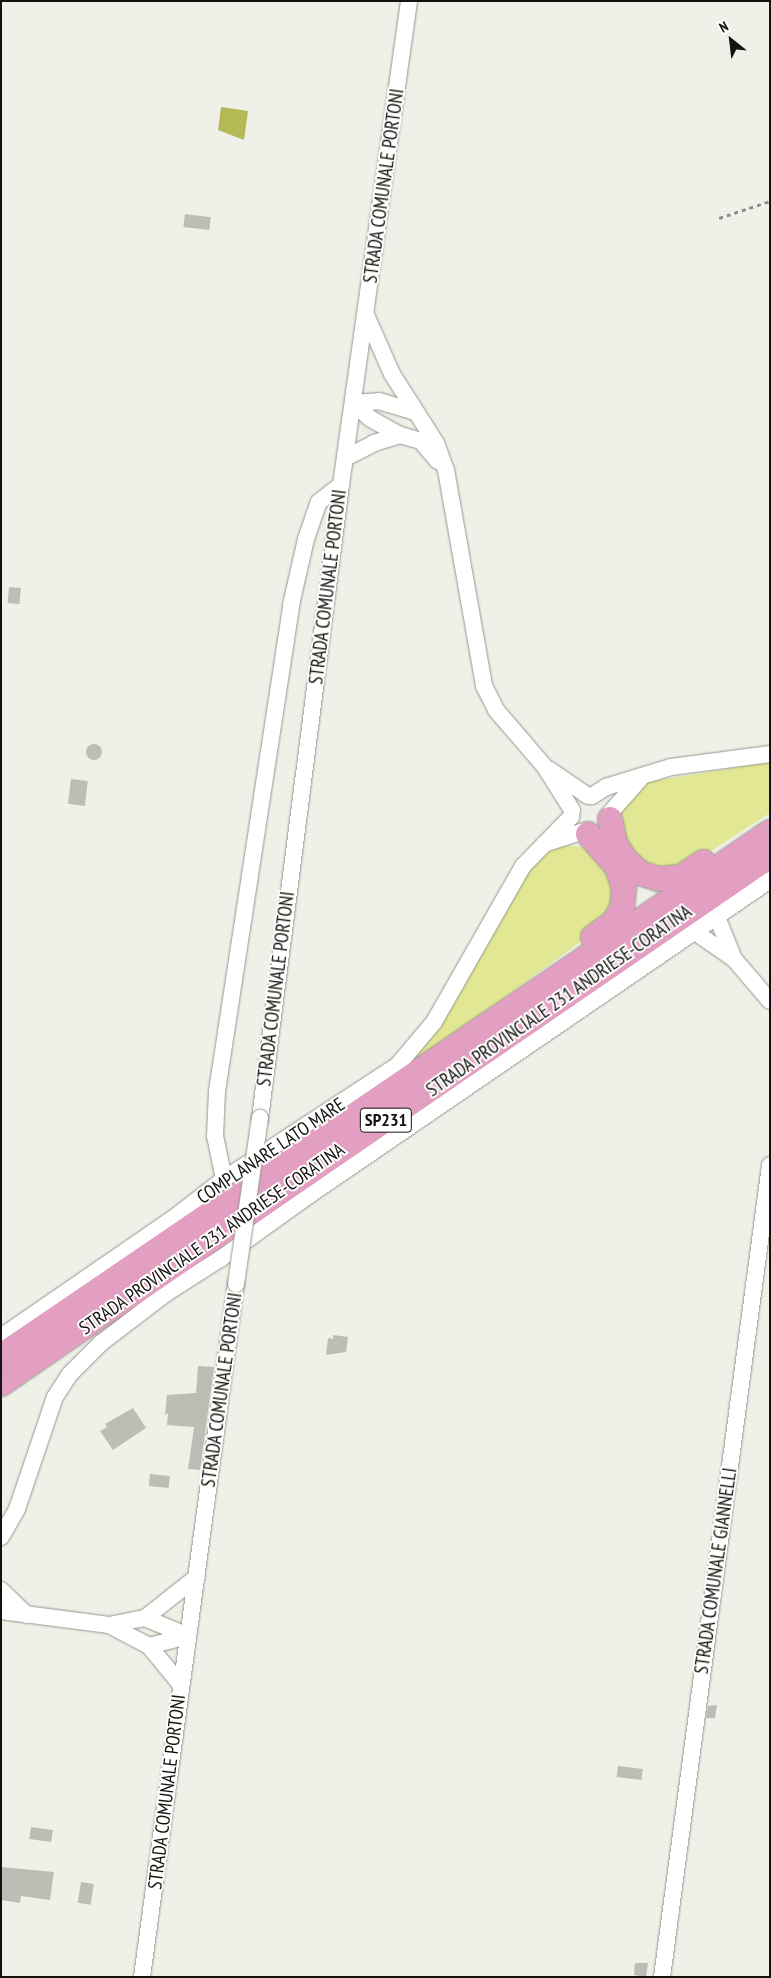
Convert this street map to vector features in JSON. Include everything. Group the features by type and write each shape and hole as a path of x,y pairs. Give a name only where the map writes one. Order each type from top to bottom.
{"highway":[{"path":"610,816 615,843 625,860 640,873 658,879 681,877 770,820"},
{"name":"STRADA PROVINCIALE 231 ANDRIESE-CORATINA","path":"1,1356 770,832"},
{"path":"504,1014 528,984 614,922 622,908 624,889 617,867 585,833"},
{"name":"STRADA PROVINCIALE 231 ANDRIESE-CORATINA","path":"1,1384 770,856"},
{"path":"1,1393 41,1357"}],"street":[{"name":"STRADA COMUNALE PORTONI","path":"142,1977 260,1118 341,485 408,1"},
{"path":"366,315 392,374 436,443 446,470 484,686 496,710 545,767 585,833 599,832 642,777"},
{"path":"353,403 379,401 416,412"},
{"path":"353,403 370,419 400,435 420,441 446,470"},
{"path":"345,458 374,443 400,435"},
{"path":"224,1178 215,1136 217,1091 290,614 306,539 319,502 341,485"},
{"path":"572,813 578,801 606,787 671,767 770,754"},
{"path":"545,767 590,796 602,799 610,816"},
{"name":"COMPLANARE LATO MARE","path":"1,1337 179,1214 224,1178 388,1073 406,1057 434,1022 523,866 572,813"},
{"name":"COMPLANARE LATO MARE","path":"542,845 585,833"},
{"path":"2,1533 17,1509 55,1397 70,1374 92,1350 165,1294 220,1259 308,1196 770,880"},
{"path":"717,917 734,959"},
{"path":"695,932 734,959 770,1001"},
{"name":"STRADA COMUNALE GIANNELLI","path":"662,1977 770,1165"},
{"path":"1,1611 109,1625 145,1618 197,1578"},
{"path":"1,1590 27,1615"},
{"path":"145,1618 188,1636"},
{"path":"109,1625 149,1646 181,1685"},
{"path":"149,1646 188,1636"}],"path":[{"path":"719,218 770,201"}],"shaded area":[{"path":"221,107 248,111 244,140 218,130"},
{"path":"770,762 770,813 694,862 673,870 651,868 635,856 623,837 620,815 629,798 647,782"},
{"path":"564,845 582,847 599,856 618,892 598,929 403,1072 441,1023 527,870 548,850"}],"building":[{"path":"185,214 211,217 209,230 183,227"},
{"path":"9,587 21,588 20,604 8,603"},
{"path":"91,744 97,744 102,749 100,758 91,760 86,755 86,749"},
{"path":"71,779 88,781 85,806 68,804"},
{"path":"333,1335 348,1337 346,1352 326,1355 328,1338 333,1339"},
{"path":"198,1366 214,1367 200,1470 188,1469 194,1427 167,1425 168,1413 165,1415 167,1395 196,1393"},
{"path":"133,1408 146,1428 113,1450 100,1431 107,1427 105,1424"},
{"path":"150,1474 170,1476 169,1488 149,1486"},
{"path":"717,1705 715,1718 706,1718 708,1706"},
{"path":"618,1766 643,1769 641,1780 617,1777"},
{"path":"31,1827 53,1830 51,1842 29,1839"},
{"path":"1,1867 54,1872 50,1900 21,1896 20,1903 1,1900"},
{"path":"81,1882 94,1884 91,1905 78,1903"},
{"path":"635,1963 648,1963 646,1977 634,1975"}]}
